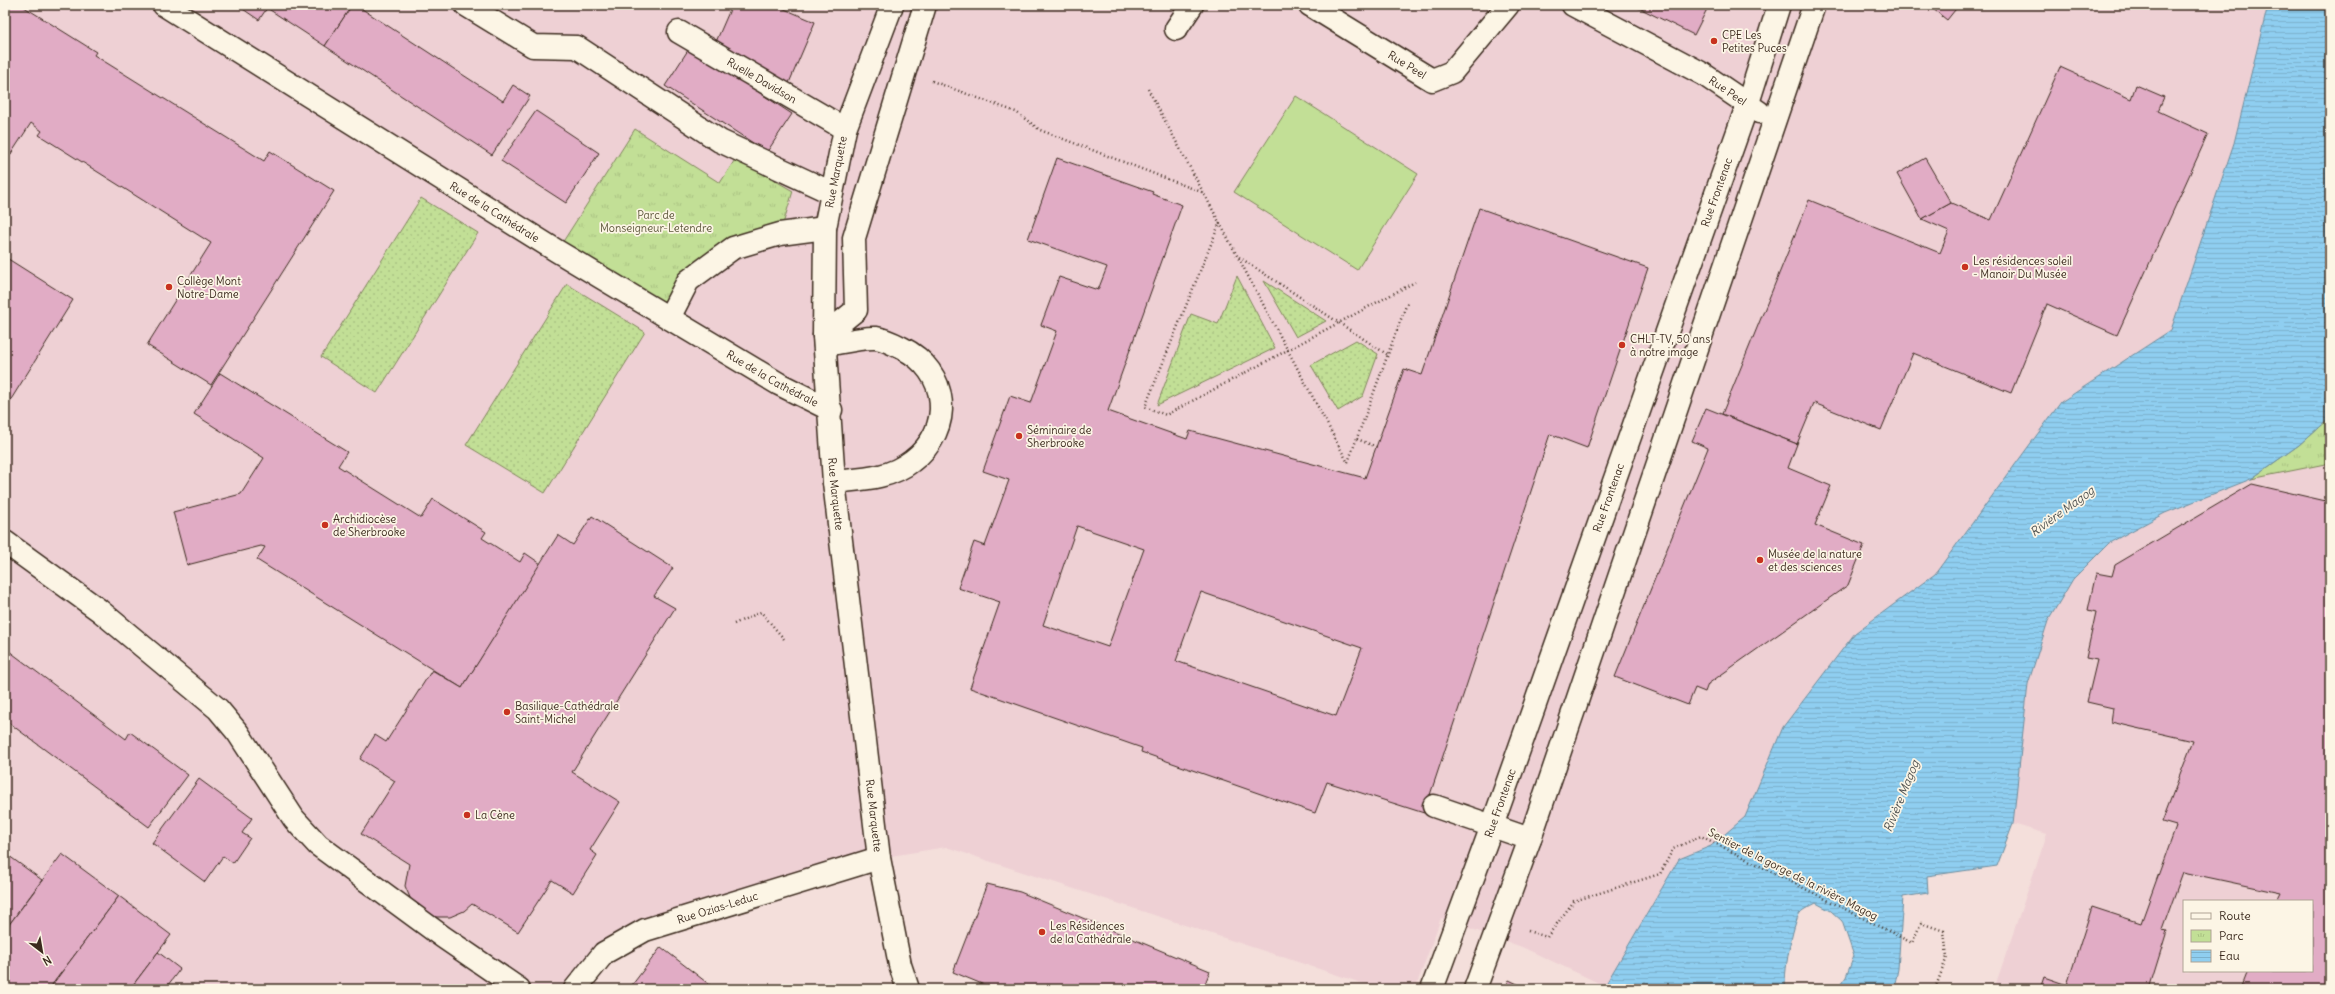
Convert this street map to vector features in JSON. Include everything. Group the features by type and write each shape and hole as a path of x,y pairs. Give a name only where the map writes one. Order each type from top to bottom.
{"street":[{"name":"Rue de la Cathédrale","path":"164,5 187,11 557,251 779,384 830,410"},
{"path":"466,5 533,46 578,47 720,141 832,193"},
{"name":"Rue Marquette","path":"892,5 845,129 832,193 825,228 824,340 834,482 879,858 900,966 908,989"},
{"path":"824,340 856,310 854,238 925,5"},
{"path":"1176,29 1192,5"},
{"name":"Rue Peel","path":"1310,5 1432,80 1452,72 1508,5"},
{"name":"Rue Peel","path":"1573,5 1702,74 1747,106 1775,121"},
{"name":"Rue Frontenac","path":"1432,989 1492,826 1747,106 1779,5"},
{"path":"1475,989 1530,839 1814,5"},
{"name":"Ruelle Davidson","path":"679,32 845,129"},
{"path":"669,318 688,281 733,248 780,234 825,228"},
{"path":"824,340 876,338 895,345 910,352 923,362 935,377 941,394 941,414 934,433 926,448 912,461 893,472 877,478 834,482"},
{"path":"5,542 99,610 218,709 238,733 294,819 318,845 443,937 519,989"},
{"path":"1434,806 1530,839"},
{"name":"Rue Ozias-Leduc","path":"575,989 604,954 646,930 879,858"}],"path":[{"path":"905,71 1016,112 1040,130 1204,193"},
{"path":"1148,89 1348,463 1407,303"},
{"path":"1220,222 1145,407 1166,415 1414,282"},
{"path":"1238,257 1388,354"},
{"path":"1356,439 1377,447"},
{"path":"734,624 761,612 784,639"},
{"name":"Sentier de la gorge de la rivière Magog","path":"1547,936 1574,901 1660,874 1673,849 1701,836 1912,944 1921,923 1944,931 1947,957 1935,989"}],"shaded area":[{"path":"5,5 2268,5 2234,143 2171,330 2061,402 1935,574 1855,633 1783,727 1745,817 1711,846 1679,859 1605,986 1522,947 1441,918 1415,989 1380,989 946,847 879,858 645,930 575,989 5,989"},
{"path":"2330,463 2330,989 1994,989 2047,834 2013,824 2028,684 2048,621 2073,579 2109,543 2165,513 2251,479"}],"green space":[{"path":"1296,96 1418,174 1357,270 1234,192"},
{"name":"Parc de Monseigneur-Letendre","path":"635,129 720,183 736,158 793,191 780,234 733,248 669,318 557,251"},
{"path":"421,198 478,233 377,393 321,357"},
{"path":"1237,276 1275,348 1157,405 1191,314 1218,324"},
{"path":"1264,281 1326,321 1296,337"},
{"path":"567,284 645,332 545,493 466,445"},
{"path":"1356,340 1378,354 1363,396 1338,411 1311,365"},
{"path":"2330,417 2330,463 2251,479 2299,445"}],"water":[{"name":"Rivière Magog","path":"2268,5 2330,5 2330,417 2299,445 2251,479 2165,513 2109,543 2073,579 2048,621 2028,684 2013,824 1997,866 1927,876 1928,893 1903,897 1898,969 1894,989 1837,989 1846,977 1854,956 1842,921 1831,911 1816,903 1801,912 1797,918 1791,938 1787,963 1785,983 1786,989 1603,989 1679,859 1711,846 1745,817 1783,727 1855,633 1935,574 2061,402 2171,330 2234,143"}],"building":[{"path":"5,5 21,5 96,52 94,55 264,161 270,151 334,191 211,385 147,345 211,243 39,135 42,131 31,123 5,163"},
{"path":"237,5 352,5 325,46 267,8 259,20"},
{"path":"352,5 356,5 503,101 513,85 530,96 492,155 325,46"},
{"path":"732,5 775,5 815,22 789,83 712,51"},
{"path":"1633,5 1709,5 1694,35"},
{"path":"1928,5 1959,5 1947,20"},
{"path":"690,47 792,114 767,152 665,86"},
{"name":"Les résidences soleil - Manoir Du Musée","path":"2060,67 2131,99 2136,85 2164,97 2158,111 2208,134 2117,335 2047,304 2011,393 1913,353 1881,430 1814,403 1797,444 1722,414 1809,200 1940,253 1949,231 1922,219 1951,203 1991,220"},
{"path":"536,111 599,153 566,203 501,161"},
{"path":"1057,158 1153,192 1152,194 1182,205 1108,411 1187,439 1190,431 1365,478 1404,369 1422,375 1479,208 1648,268 1587,448 1550,434 1424,813 1327,782 1315,813 1141,752 1142,748 970,688 1000,602 958,588 974,542 985,546 1009,480 983,471 1010,396 1031,403 1057,331 1041,325 1059,277 1098,290 1107,267 1028,239","holes":["1077,526 1144,549 1108,647 1043,625","1201,592 1362,648 1336,716 1176,661"]},
{"path":"1925,158 1951,203 1922,219 1897,174"},
{"path":"5,257 73,300 5,409"},
{"name":"Archidiocèse de Sherbrooke","path":"220,373 347,452 338,466 421,518 433,499 486,532 482,538 520,562 525,553 541,564 462,688 257,560 265,547 261,546 187,565 173,512 241,494 264,458 194,414"},
{"name":"Musée de la nature et des sciences","path":"1706,408 1797,444 1788,468 1831,486 1815,525 1864,545 1848,585 1708,684 1705,692 1695,688 1688,705 1615,677 1708,448 1692,441"},
{"path":"2252,484 2330,502 2330,989 2241,989 2248,972 2313,972 2313,900 2278,900 2281,893 2183,872 2162,930 2167,931 2149,989 2040,989 2044,977 2067,985 2092,907 2141,923 2176,826 2162,822 2193,741 2111,722 2113,708 2087,702 2097,660 2086,658 2096,612 2088,610 2096,573 2112,576 2115,565"},
{"name":"Basilique-Cathédrale Saint-Michel","path":"592,516 673,568 654,596 675,608 572,772 620,802 590,850 597,855 573,893 552,880 518,932 472,904 464,911 450,917 435,917 422,911 411,900 405,886 409,864 361,834 395,781 360,759 375,735 386,742 432,670 462,688 558,535 573,545"},
{"path":"5,648 126,739 130,732 188,775 149,827 5,720"},
{"path":"199,779 252,818 242,833 250,838 233,863 223,856 205,882 152,843"},
{"path":"5,853 42,880 5,930"},
{"path":"62,854 119,896 49,989 5,989 5,930"},
{"name":"Les Résidences de la Cathédrale","path":"987,884 1020,892 1210,971 1203,989 994,989 953,972"},
{"path":"119,896 171,935 130,989 49,989"},
{"path":"661,947 715,989 629,989"},
{"path":"158,952 180,969 165,989 130,989"},
{"path":"1509,980 1528,989 1505,989"}],"place":[{"name":"CPE Les Petites Puces","path":"1714,41"},
{"name":"Les résidences soleil - Manoir Du Musée","path":"1965,267"},
{"name":"Collège Mont Notre-Dame","path":"169,287"},
{"name":"CHLT-TV, 50 ans à notre image","path":"1622,345"},
{"name":"Séminaire de Sherbrooke","path":"1019,436"},
{"name":"Archidiocèse de Sherbrooke","path":"325,525"},
{"name":"Musée de la nature et des sciences","path":"1760,560"},
{"name":"Basilique-Cathédrale Saint-Michel","path":"507,712"},
{"name":"La Cène","path":"467,815"},
{"name":"Les Résidences de la Cathédrale","path":"1042,932"}]}
